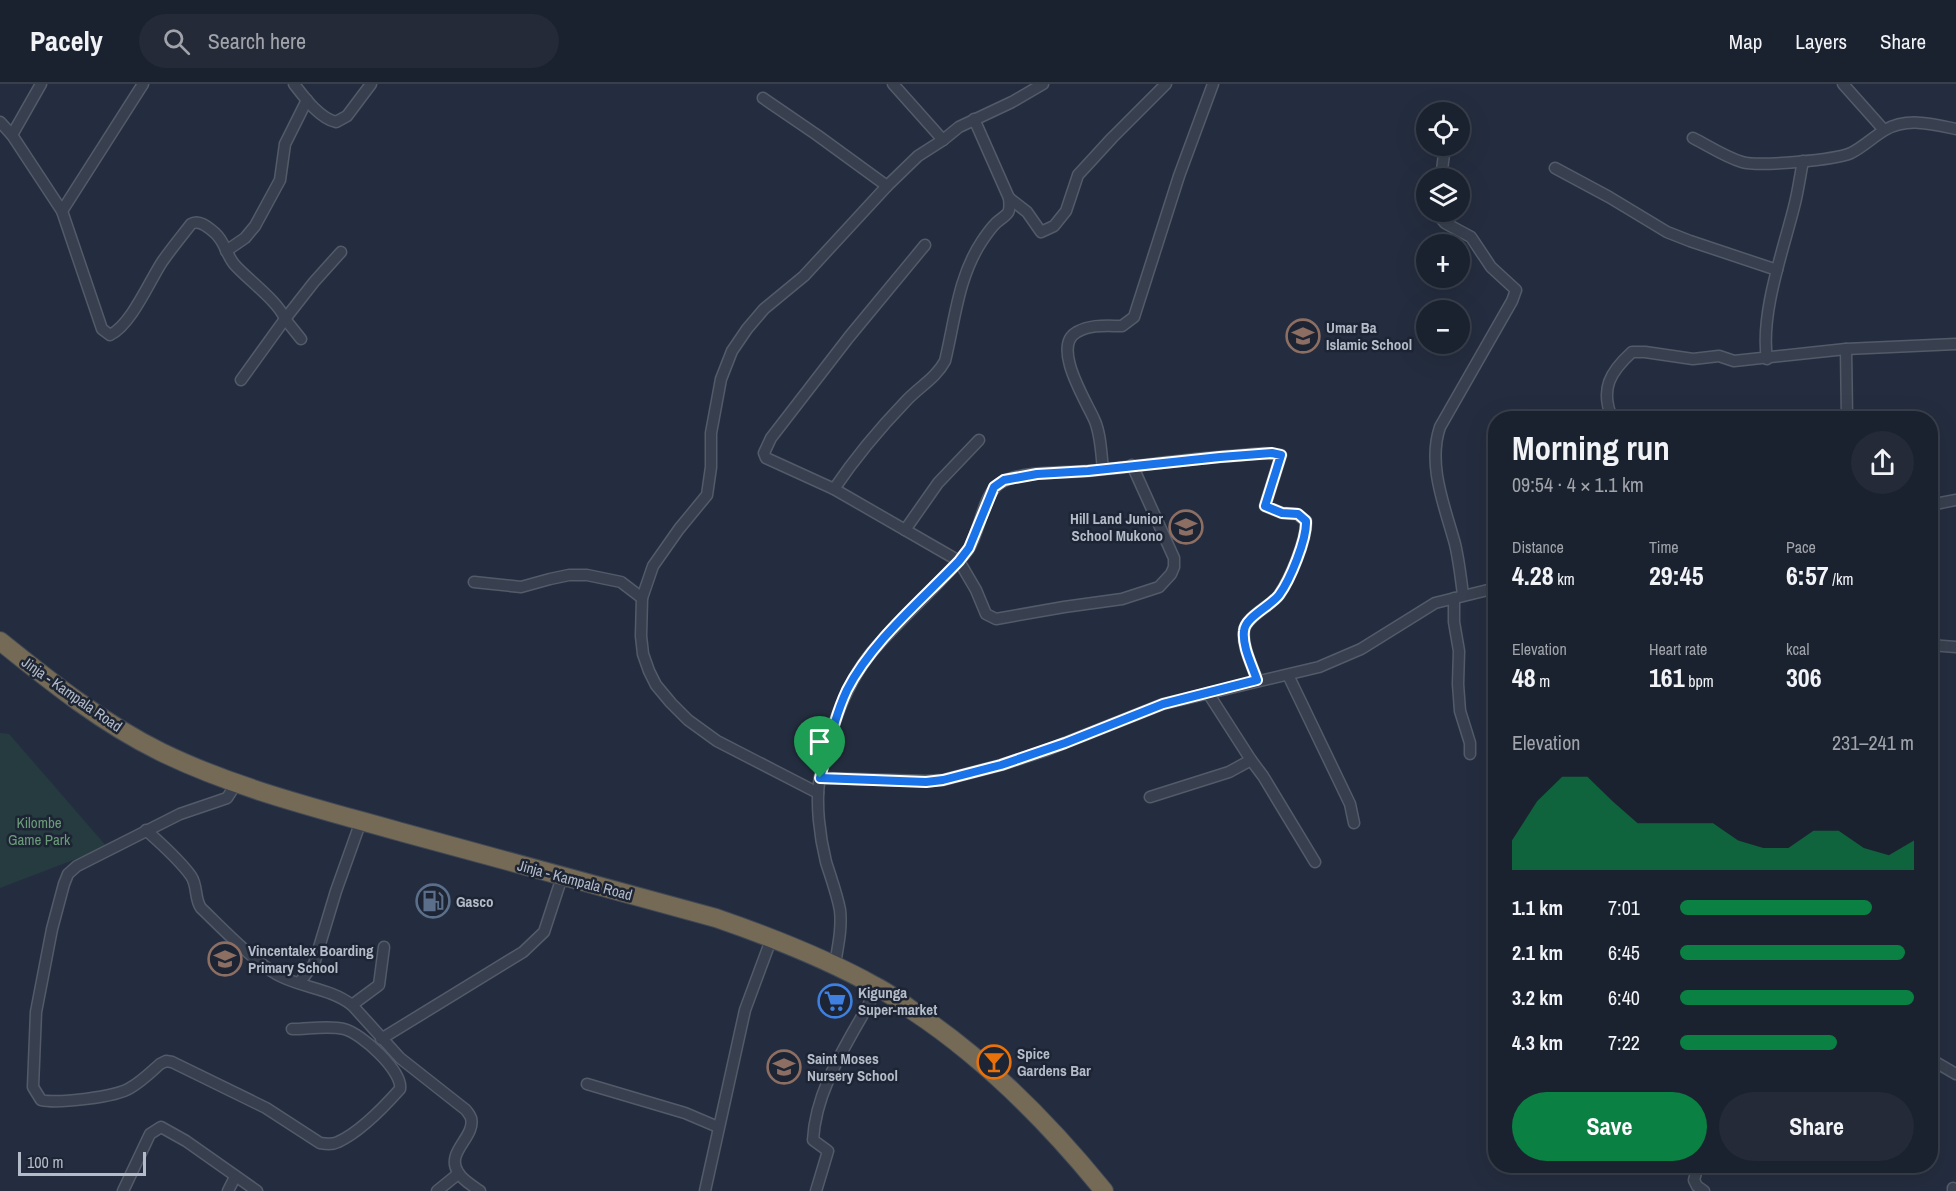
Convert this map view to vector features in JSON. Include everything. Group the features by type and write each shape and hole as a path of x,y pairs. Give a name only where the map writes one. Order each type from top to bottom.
{"highway":[{"name":"Jinja - Kampala Road","path":"0,642 111,725 159,751 236,784 562,877 716,918 772,937 835,964 878,987 984,1063 1036,1113 1104,1191"}],"street":[{"path":"12,135 41,84"},
{"path":"62,211 143,84"},
{"path":"294,84 307,100 328,119 336,122 347,116 371,84"},
{"path":"893,84 943,140"},
{"path":"818,793 717,741 688,720 671,703 649,671 643,654 642,598 653,566 706,495 710,478 711,433 721,379 732,351 747,328 764,309 804,276 887,186 918,156 958,127 1012,102 1043,84"},
{"path":"1009,198 1027,212 1041,232 1054,226 1066,211 1078,175 1166,84"},
{"path":"1103,469 1098,428 1070,364 1067,342 1076,332 1098,326 1122,326 1134,317 1179,176 1213,84"},
{"path":"1843,84 1884,130"},
{"path":"763,98 887,186"},
{"path":"226,251 245,238 255,226 280,180 285,144 307,100"},
{"path":"834,489 894,414 912,394 940,370 945,360 961,283 981,242 998,222 1006,217 1010,209 1009,198 974,119"},
{"path":"0,122 12,135 62,211 102,329 110,335 115,333 127,320 163,262 194,222 199,222 215,232 224,243 229,257 241,272 279,307 285,319 301,339"},
{"path":"1693,138 1745,163 1771,164 1840,157 1850,153 1884,130 1904,123 1916,122 1956,129"},
{"path":"1767,359 1765,347 1767,329 1777,270 1795,205 1803,161"},
{"path":"1555,168 1610,197 1667,232 1777,270"},
{"path":"1443,222 1471,237 1491,267 1516,290 1440,427 1435,445 1441,495 1455,546 1459,597 1454,622 1460,651 1458,684 1460,711 1470,743 1470,754"},
{"path":"925,245 849,337 771,438 764,453 766,458 834,489 959,561 986,614 996,619 1122,599 1159,587 1171,574 1174,558 1132,465"},
{"path":"241,380 285,319 341,252"},
{"path":"1610,411 1607,399 1608,381 1632,352 1693,359 1719,356 1734,361 1846,349 1956,344"},
{"path":"1846,349 1847,411"},
{"path":"905,530 938,483 979,440"},
{"path":"835,964 841,927 840,909 821,835 818,793 836,718 847,690 876,647 969,548 994,487 1011,478 1037,474 1272,453 1281,455 1265,506 1282,513 1298,514 1306,521 1306,529 1302,546 1279,596 1245,624 1245,641 1257,680"},
{"path":"1938,503 1956,500"},
{"path":"474,582 521,587 550,579 587,575 621,582 642,598"},
{"path":"820,778 926,782 943,780 1037,753 1163,704 1319,667 1361,649 1435,603 1488,590"},
{"path":"1938,646 1956,647"},
{"path":"1288,675 1350,804 1354,823"},
{"path":"1208,693 1263,776 1315,862"},
{"path":"1150,797 1229,772 1251,760"},
{"path":"236,784 227,798 180,814 146,830 77,866 68,874 52,929 36,1012 33,1087 41,1100 49,1102 83,1100 127,1090 160,1064 166,1061 172,1062 266,1108 320,1143 328,1144 337,1143 352,1133 386,1105 400,1089 400,1079 388,1063 360,1035 342,1028 292,1029"},
{"path":"299,983 314,964 336,891 362,821"},
{"path":"146,830 192,877 196,900 201,908 265,966 280,976 328,992 352,1005 400,1058 466,1110 472,1120 454,1164 458,1174 480,1191"},
{"path":"381,1039 523,952 544,932 562,877"},
{"path":"705,1191 745,1010 772,937"},
{"path":"352,1005 379,985 384,947"},
{"path":"816,1191 828,1151 813,1140 817,1111 840,1056 878,987"},
{"path":"1938,1064 1956,1074"},
{"path":"587,1084 684,1113 718,1128"},
{"path":"123,1191 150,1134 161,1127 186,1141 257,1191"},
{"path":"1696,1173 1694,1180 1697,1186 1704,1191"},
{"path":"437,1191 458,1174"},
{"path":"228,1191 235,1177"}],"green space":[{"name":"Kilombe Game Park","path":"0,733 9,734 107,847 0,888"}],"place":[{"name":"Umar Ba Islamic School","path":"1303,336"},
{"name":"Hill Land Junior School Mukono","path":"1186,527"},
{"name":"Gasco","path":"433,901"},
{"name":"Vincentalex Boarding Primary School","path":"225,959"},
{"name":"Kigunga Super-market","path":"835,1001"},
{"name":"Spice Gardens Bar","path":"994,1062"},
{"name":"Saint Moses Nursery School","path":"784,1067"}],"route":[{"path":"1272,453 1281,455 1265,506 1282,513 1298,514 1306,521 1306,529 1302,546 1279,596 1245,624 1245,641 1257,680 1163,704 1047,750 943,780 926,782 820,778 836,718 847,690 876,647 969,548 994,487 1004,480 1037,474 1220,457 1272,453"}]}
